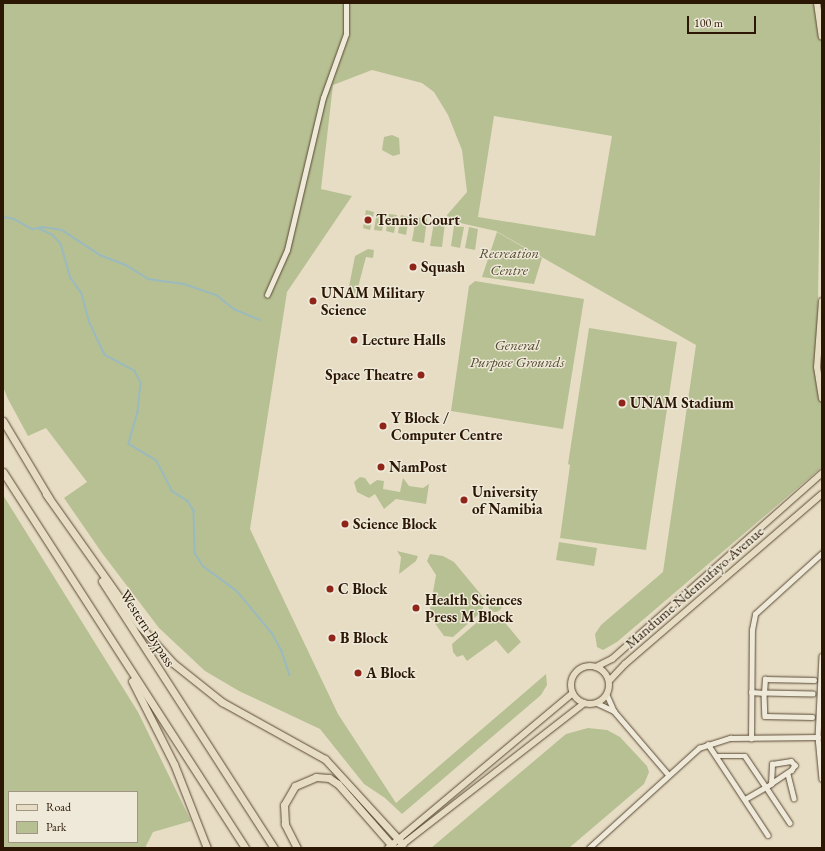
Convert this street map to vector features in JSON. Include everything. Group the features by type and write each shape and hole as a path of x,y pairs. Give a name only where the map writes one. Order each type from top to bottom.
{"highway":[{"name":"Western Bypass","path":"3,421 46,494 274,848"},
{"path":"3,472 245,848"},
{"path":"46,494 138,624 173,663 222,702 326,759 396,845"},
{"path":"108,633 174,764 207,848"},
{"path":"297,848 285,824 284,804 295,786 316,777 329,778 338,784 396,845"}],"main road":[{"path":"817,3 822,37"},
{"path":"822,3 822,11"},
{"path":"822,301 818,367 822,399"},
{"name":"Mandume Ndemufayo Avenue","path":"573,693 573,678 584,667 596,667 612,659 822,473"},
{"name":"Mandume Ndemufayo Avenue","path":"609,681 625,664 822,494"},
{"path":"396,845 573,693 577,699 584,703 595,704 607,695 609,681 605,673 596,667"},
{"path":"396,845 584,703"}],"street":[{"path":"267,295 287,250 324,92 346,34 346,3"},
{"path":"751,738 752,630 755,614 822,553"},
{"path":"822,656 818,737 822,779"},
{"path":"812,717 765,716 764,693 765,678 814,680"},
{"path":"752,692 813,694"},
{"path":"607,695 614,712 668,774"},
{"path":"595,704 614,712"},
{"path":"591,847 690,753 708,744 724,739 818,737"},
{"path":"708,744 768,835"},
{"path":"716,756 745,756 768,786 790,823"},
{"path":"745,799 768,786 788,774 794,768 794,762 773,763 768,786"},
{"path":"788,774 794,798"}],"green space":[{"path":"3,3 817,3 822,37 817,367 822,399 822,467 617,642 603,650 597,647 595,634 601,625 663,572 696,345 496,231 447,220 447,215 467,192 462,150 448,115 434,92 422,83 372,70 333,85 321,189 352,196 287,292 250,529 338,714 396,803 546,674 547,685 541,695 402,814 385,798 364,784 320,729 239,691 205,671 159,628 102,553 64,498 87,482 46,428 28,436 3,387","holes":["494,116 612,136 595,236 478,217"]},
{"path":"392,135 399,138 400,154 393,156 382,150 384,137"},
{"name":"Tennis Court","path":"366,210 374,212 370,230 363,228"},
{"path":"377,212 385,213 382,231 374,230"},
{"path":"389,214 397,215 394,233 386,231"},
{"path":"401,215 409,217 406,235 398,233"},
{"path":"416,217 427,219 424,243 412,241"},
{"path":"434,222 445,223 442,247 430,246"},
{"path":"454,226 464,227 460,248 451,246"},
{"path":"469,227 478,229 475,250 465,248"},
{"name":"Recreation Centre","path":"497,232 542,258 534,284 482,277"},
{"path":"368,249 374,250 373,258 366,257 357,291 350,298 347,297 355,256"},
{"name":"General Purpose Grounds","path":"475,281 584,299 563,429 451,411 469,286"},
{"name":"UNAM Stadium","path":"589,328 677,342 646,550 560,538 570,465 568,464"},
{"path":"360,477 365,478 370,485 377,480 384,481 383,489 400,492 403,478 409,486 423,488 429,484 426,504 396,499 384,509 375,494 369,498 357,492 354,482"},
{"path":"3,495 138,712 191,821 153,832 145,848 3,848"},
{"path":"559,542 597,548 594,566 556,560"},
{"path":"397,551 418,556 416,561 399,574 401,557"},
{"path":"430,554 443,556 454,562 483,597 483,608 480,613 453,637 444,636 429,615 436,575 427,561"},
{"path":"495,598 500,600 502,605 500,610 495,612 490,610 488,605 490,600"},
{"path":"488,616 502,619 521,642 508,654 496,640 467,661 463,655 457,657 453,652 452,644 482,618"},
{"path":"588,728 607,730 620,737 647,766 649,772 644,784 569,848 431,848 566,734"}],"waterway":[{"path":"3,217 14,219 32,229 43,227 62,230 100,255 126,265 148,279 184,284 218,296 234,309 260,320"},
{"path":"38,228 53,235 61,244 71,278 82,294 90,323 105,355 135,371 141,383 138,412 129,444 157,461 172,491 188,501 194,511 195,553 203,566 237,591 272,633 282,651 290,675"}],"place":[{"name":"Tennis Court","path":"368,220"},
{"name":"Squash","path":"413,267"},
{"name":"UNAM Military Science","path":"313,301"},
{"name":"Lecture Halls","path":"354,340"},
{"name":"Space Theatre","path":"421,375"},
{"name":"UNAM Stadium","path":"622,403"},
{"name":"Y Block / Computer Centre","path":"383,426"},
{"name":"NamPost","path":"381,467"},
{"name":"University of Namibia","path":"464,500"},
{"name":"Science Block","path":"345,524"},
{"name":"C Block","path":"330,589"},
{"name":"Health Sciences Press M Block","path":"416,608"},
{"name":"B Block","path":"332,638"},
{"name":"A Block","path":"358,673"}]}
